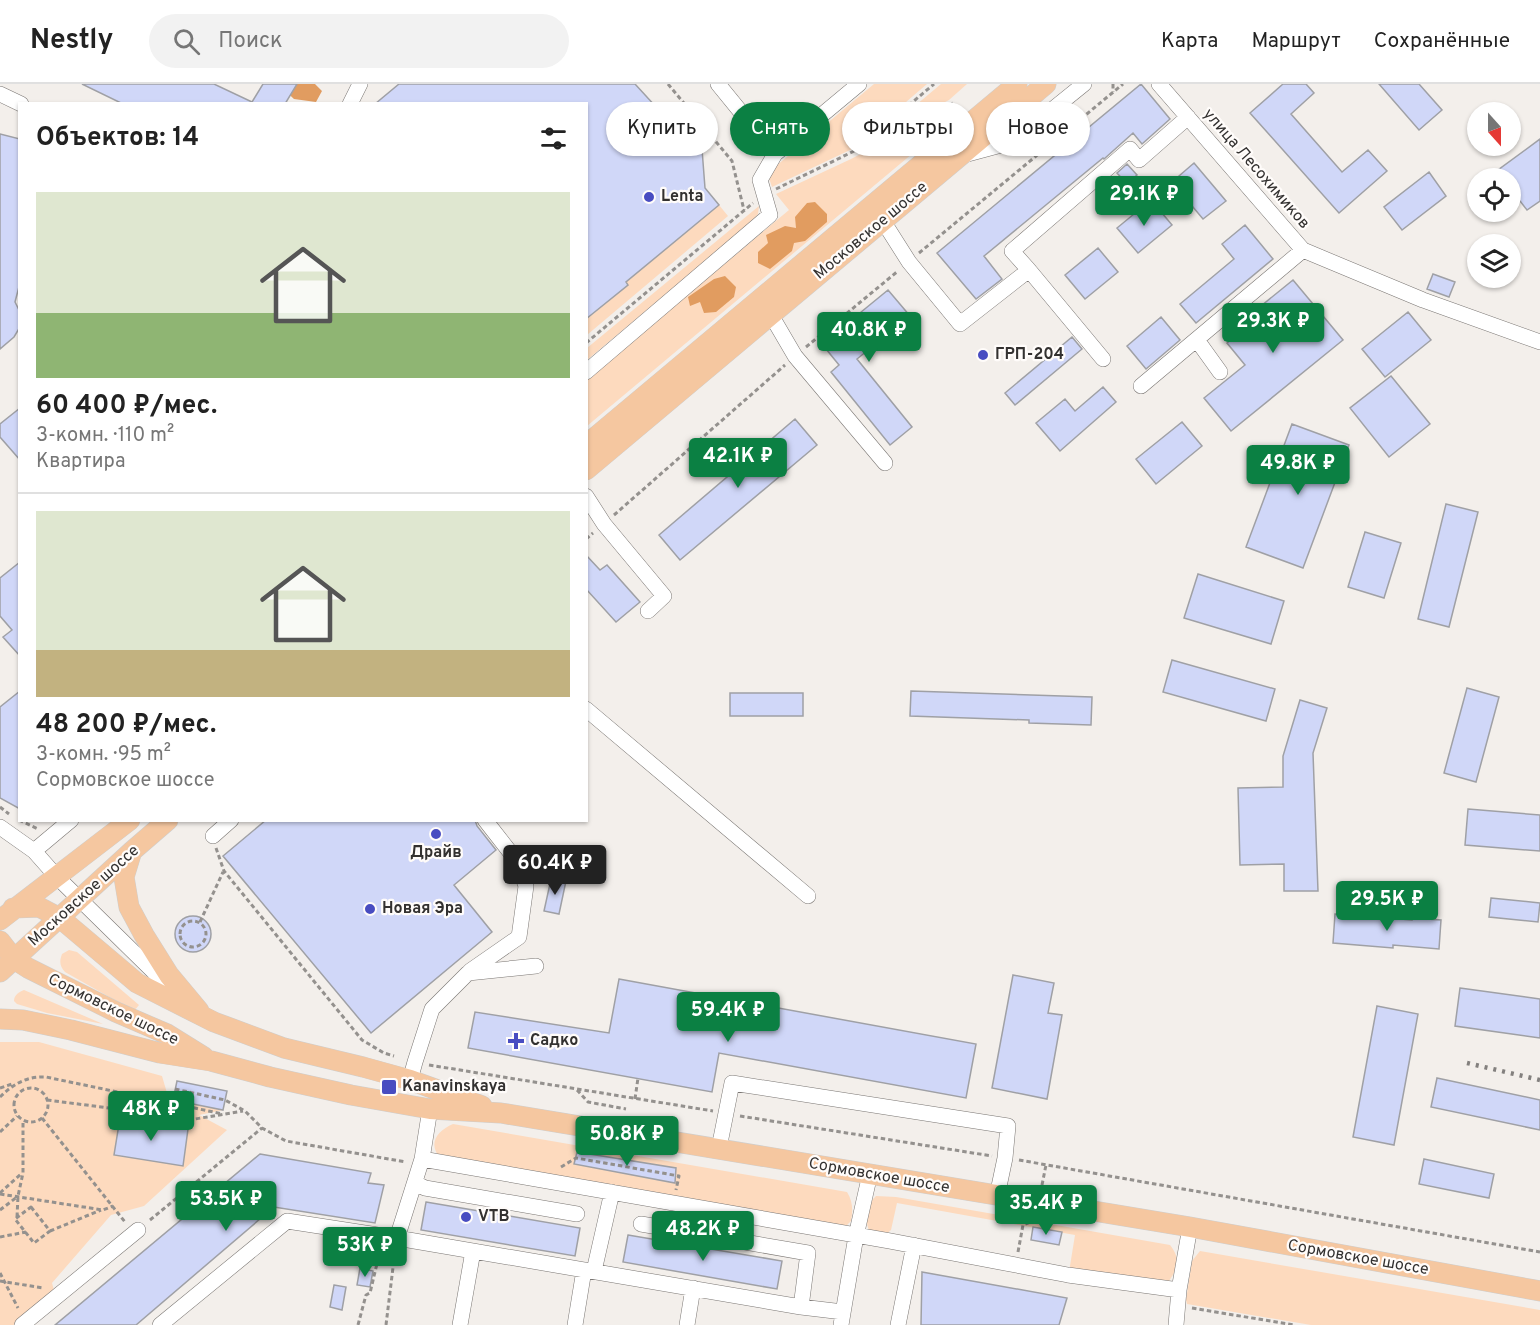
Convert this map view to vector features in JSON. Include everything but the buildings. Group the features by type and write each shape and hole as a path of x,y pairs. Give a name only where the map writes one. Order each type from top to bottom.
{"main road":[{"name":"Московское шоссе","path":"588,444 1017,84"},
{"name":"Московское шоссе","path":"588,468 1046,84"},
{"name":"Московское шоссе","path":"7,914 127,822"},
{"name":"Московское шоссе","path":"7,965 166,822"},
{"name":"Сормовское шоссе","path":"131,852 124,877 129,908 169,975 202,1016"},
{"name":"Сормовское шоссе","path":"7,914 39,907 60,918 137,983 214,1022 284,1048 363,1067 412,1071 501,1113"},
{"path":"0,941 7,965"},
{"name":"Сормовское шоссе","path":"7,965 28,968 167,1034 211,1061"},
{"name":"Сормовское шоссе","path":"0,1019 22,1020 71,1030 160,1053 211,1061 351,1095 430,1109 501,1113 719,1148 1190,1227 1540,1291"}],"street":[{"path":"351,102 360,84"},
{"path":"718,84 733,102"},
{"path":"830,108 859,84"},
{"path":"958,158 1016,139 1084,84"},
{"name":"улица Лесохимиков","path":"1159,84 1303,250"},
{"path":"0,94 18,103"},
{"path":"1103,359 1012,251 1130,149 1139,160 1188,117"},
{"path":"588,370 770,215 760,180 774,156"},
{"path":"883,221 909,262 960,324 1029,270"},
{"path":"1141,386 1303,250 1423,300 1540,342"},
{"path":"771,315 795,356 885,463"},
{"path":"1197,340 1220,372"},
{"path":"588,501 664,596 648,610"},
{"path":"588,711 808,896"},
{"path":"34,851 69,822"},
{"path":"213,836 229,822"},
{"path":"412,1071 432,1009 468,973 519,937 526,886 517,861 487,822"},
{"path":"0,827 34,851 57,877 158,976 177,1004"},
{"path":"468,973 536,966"},
{"path":"719,1148 732,1083 1008,1126 1005,1158 997,1196"},
{"path":"390,1237 415,1183 430,1109"},
{"path":"421,1162 612,1192 914,1245 1068,1275 1179,1290"},
{"path":"160,1325 287,1221 801,1307 842,1319 856,1236 870,1174"},
{"path":"415,1183 425,1188 577,1214"},
{"path":"575,1325 612,1192"},
{"path":"641,1224 808,1253 801,1307"},
{"path":"1176,1325 1179,1290 1190,1227"},
{"path":"23,1324 138,1230"},
{"path":"898,1325 914,1245"},
{"path":"460,1325 473,1251"},
{"path":"687,1325 693,1288"}],"path":[{"path":"668,84 683,102"},
{"path":"913,102 934,84"},
{"path":"1113,84 1113,92"},
{"path":"588,537 795,356 1123,84"},
{"path":"718,144 732,161 744,210"},
{"path":"22,822 53,836"},
{"path":"213,836 224,871 362,1040 412,1071 438,1067 1046,1164 1540,1252"},
{"path":"200,922 224,871"},
{"path":"189,921 200,922 207,931 205,940 197,947 190,947 180,938 182,926 189,921"},
{"path":"0,1088 31,1078 46,1077 223,1114"},
{"path":"635,1099 638,1078"},
{"path":"0,1097 17,1083"},
{"path":"36,1089 44,1095 46,1100 47,1110 42,1118 33,1122 23,1121 14,1110 17,1095 24,1090 36,1089"},
{"path":"175,1089 225,1100 245,1111 262,1128 286,1141 421,1162"},
{"path":"576,1089 588,1102 626,1109"},
{"path":"46,1100 195,1119 245,1111"},
{"path":"0,1132 17,1116"},
{"path":"42,1118 122,1217"},
{"path":"23,1121 23,1173 15,1219 34,1243 50,1231 113,1206"},
{"path":"138,1230 262,1128"},
{"path":"576,1158 676,1176"},
{"path":"1016,1265 1023,1226 1032,1221 1039,1202 1046,1164"},
{"path":"0,1194 23,1173"},
{"path":"0,1194 103,1210"},
{"path":"0,1210 18,1196"},
{"path":"17,1218 31,1207 50,1231"},
{"path":"0,1237 26,1232"},
{"path":"357,1325 366,1295 370,1293 390,1237"},
{"path":"386,1325 390,1237"},
{"path":"0,1273 23,1324"},
{"path":"0,1281 63,1291"}],"shaded area":[{"path":"278,84 315,84 322,91 316,102 294,99"},
{"path":"874,84 927,84 906,102 852,102"},
{"path":"941,84 967,84 945,102 920,102"},
{"path":"842,111 842,154 772,187 769,178 776,166 788,156 830,156 830,121"},
{"path":"857,156 910,156 588,425 588,378 789,210 776,194"},
{"path":"815,202 827,214 827,222 805,241 794,243 792,251 770,269 758,263 758,252 768,243 766,235 785,226 796,228 795,217 807,203"},
{"path":"719,205 728,216 588,334 588,318 628,285 626,282"},
{"path":"759,206 758,214 752,222 588,359 588,347"},
{"path":"725,276 736,287 734,297 716,312 704,313 700,302 690,306 688,297 714,279"},
{"path":"69,950 77,952 139,1005 134,1011 65,972 60,959 62,954"},
{"path":"24,990 103,1024 47,1013 17,1004 14,1001 15,997"},
{"path":"0,1042 39,1042 162,1076 167,1093 173,1100 223,1110 199,1115 227,1130 144,1206 111,1215 52,1283 55,1294 18,1325 0,1325"},
{"path":"453,1124 847,1192 852,1206 851,1221 840,1228 441,1159 434,1143 442,1130"},
{"path":"876,1196 896,1197 1170,1245 1176,1255 1176,1268 1169,1281 1069,1272 1075,1235 897,1203 891,1230 885,1235 870,1232 867,1213"},
{"path":"1200,1251 1540,1310 1540,1325 1311,1325 1187,1304 1192,1261"}],"railway":[{"path":"1467,1063 1540,1080"}],"place":[{"name":"Lenta","path":"649,197"},
{"name":"ГРП-204","path":"983,355"},
{"name":"Драйв","path":"436,834"},
{"name":"Новая Эра","path":"370,909"},
{"name":"Садко","path":"516,1041"},
{"name":"Kanavinskaya","path":"389,1087"},
{"name":"VTB","path":"466,1217"}]}
